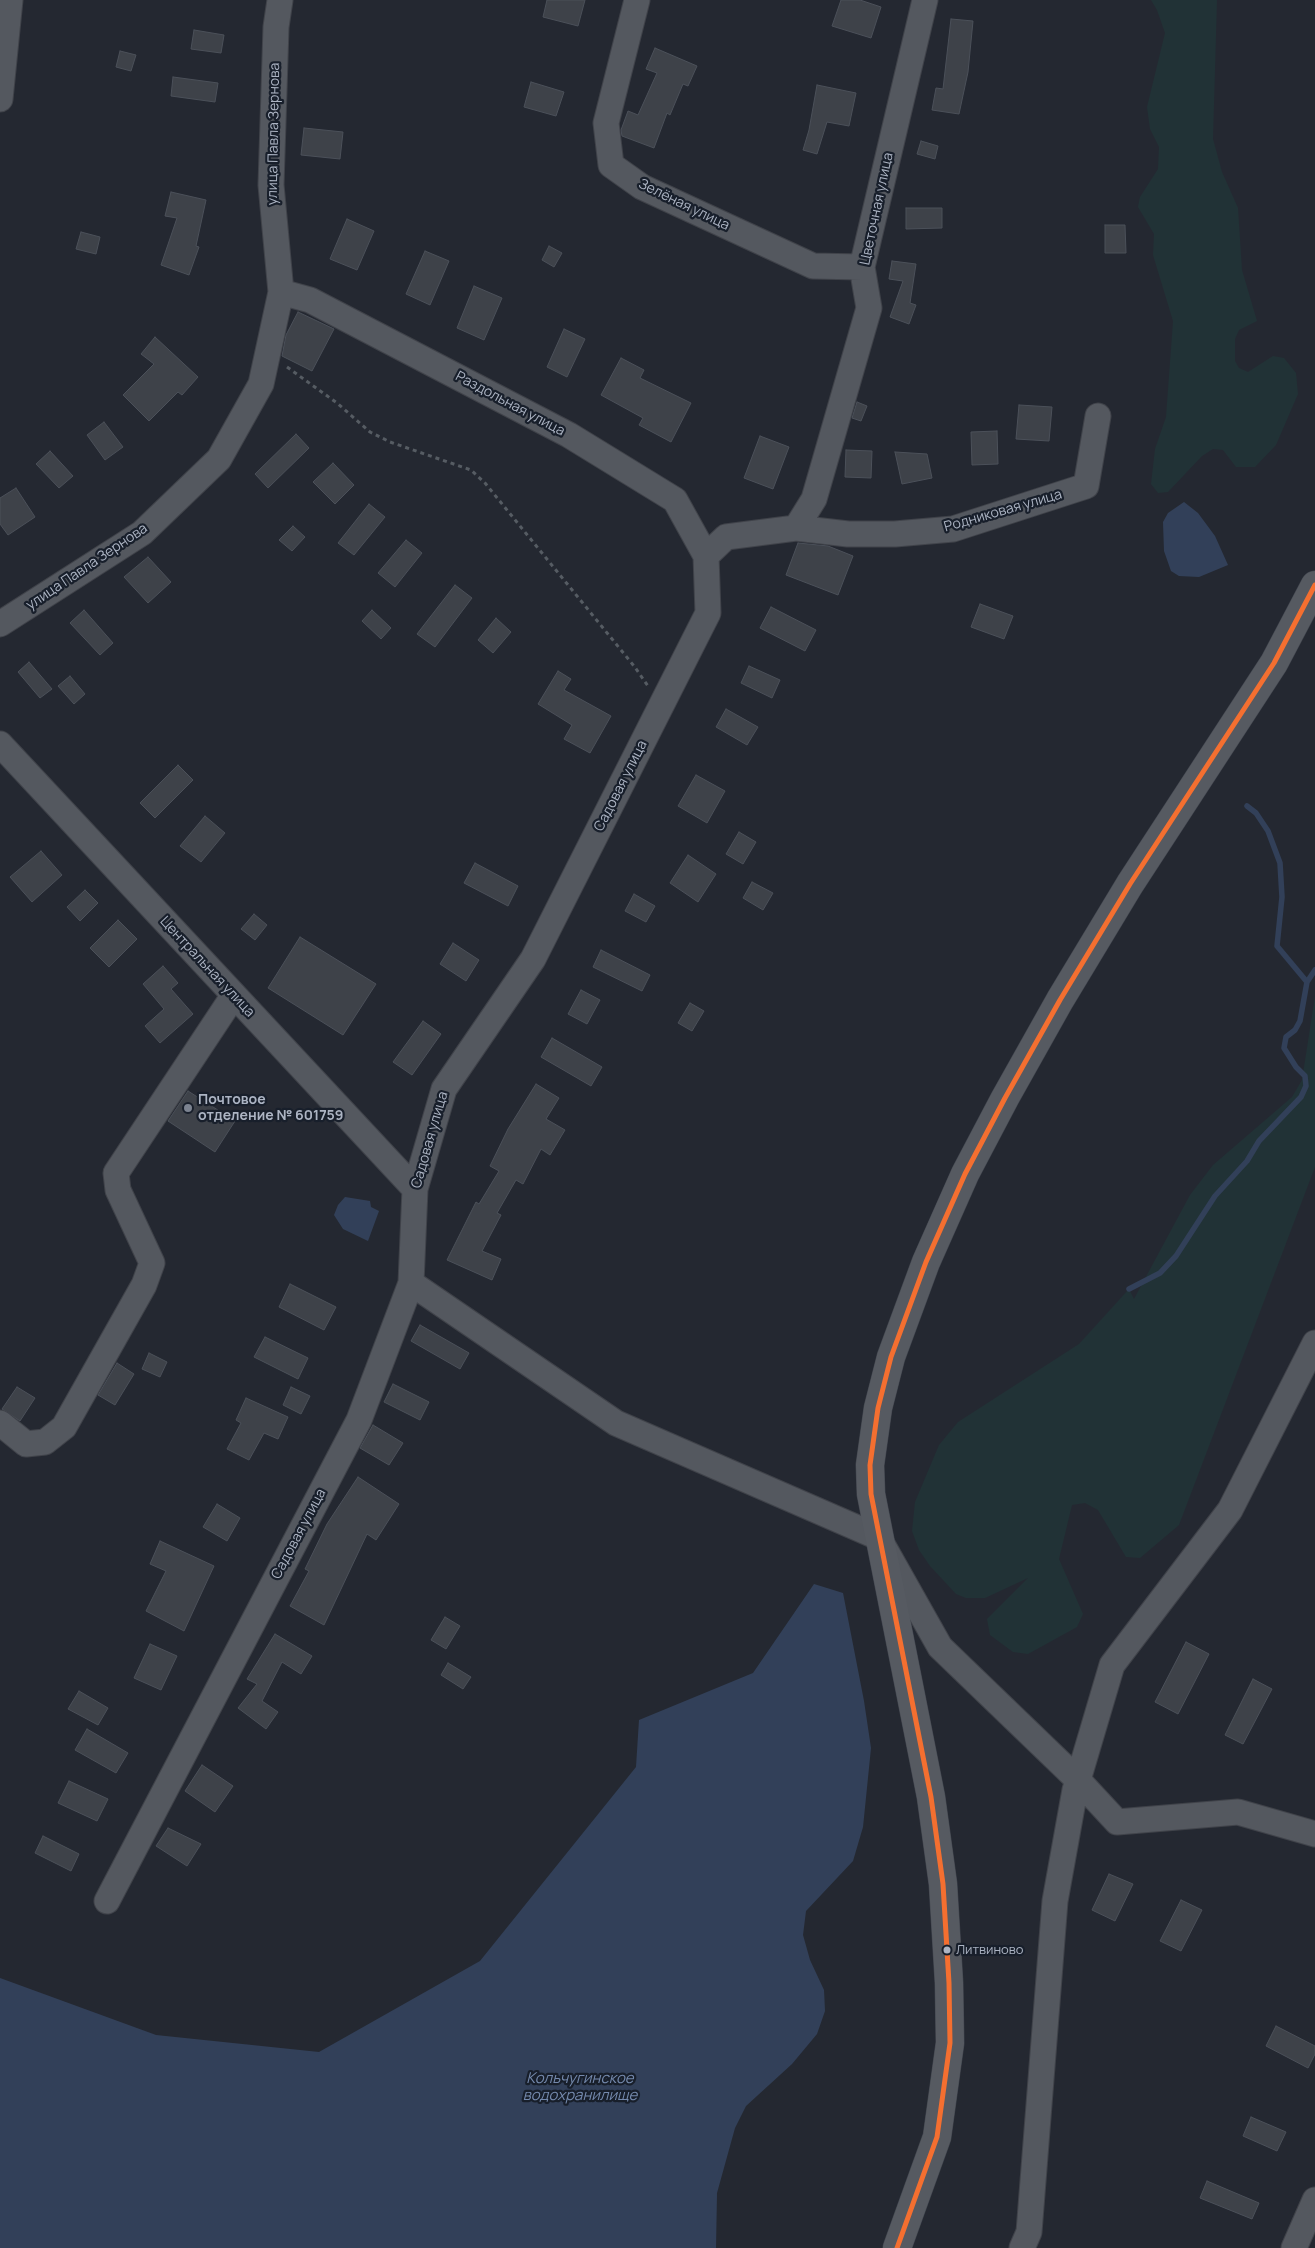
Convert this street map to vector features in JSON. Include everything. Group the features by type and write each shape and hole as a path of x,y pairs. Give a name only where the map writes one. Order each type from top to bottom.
{"main road":[{"path":"896,2248 937,2137 950,2044 949,1983 943,1884 931,1797 871,1494 870,1464 878,1408 891,1357 906,1314 926,1262 966,1174 1060,1000 1130,884 1274,663 1315,586"}],"street":[{"path":"0,100 10,0"},
{"name":"улица Павла Зернова","path":"0,624 142,533 219,459 260,384 281,292 271,185 276,27 280,0"},
{"name":"Зелёная улица","path":"637,0 606,123 611,165 642,187 813,266 862,267"},
{"name":"Цветочная улица","path":"796,528 814,499 869,308 862,267 925,0"},
{"name":"Раздольная улица","path":"281,292 310,300 569,435 675,500 706,556"},
{"name":"Родниковая улица","path":"706,556 726,537 796,528 848,534 895,534 953,529 1086,486 1098,416"},
{"name":"Садовая улица","path":"107,1901 359,1420 411,1283 415,1189 444,1089 533,959 708,613 706,556"},
{"name":"Центральная улица","path":"0,744 415,1189"},
{"path":"0,1423 26,1444 45,1442 64,1427 144,1285 152,1263 118,1190 116,1173 234,995"},
{"path":"411,1283 616,1423 878,1537 940,1647 1078,1780 1117,1822 1238,1812 1315,1834"},
{"path":"1022,2248 1029,2232 1055,1901 1078,1780 1112,1665 1230,1510 1315,1343"},
{"path":"1294,2248 1315,2200"}],"path":[{"path":"268,349 295,375 337,403 370,432 390,442 471,470 485,482 634,666 662,706"}],"shaded area":[{"path":"1151,0 1217,0 1213,139 1222,172 1238,208 1242,270 1257,321 1239,330 1235,339 1235,361 1239,368 1248,372 1273,356 1284,358 1296,373 1298,394 1276,445 1255,467 1236,467 1223,450 1213,449 1202,456 1168,492 1158,493 1151,484 1155,449 1166,417 1173,321 1153,255 1154,234 1138,207 1140,197 1158,169 1159,147 1150,129 1147,107 1165,33 1157,10"},
{"path":"1315,996 1315,1167 1179,1525 1140,1558 1126,1557 1098,1510 1085,1503 1072,1505 1059,1559 1083,1614 1077,1627 1028,1654 1013,1652 990,1635 987,1619 1028,1578 985,1598 966,1598 956,1594 930,1566 919,1550 912,1531 915,1502 939,1445 958,1422 1079,1344 1129,1289 1134,1299 1190,1195 1213,1165 1292,1097 1302,1080"}],"water":[{"path":"1184,502 1198,513 1215,536 1228,565 1199,577 1179,576 1171,571 1164,551 1163,522 1168,513"},
{"path":"345,1197 370,1201 371,1207 379,1211 368,1241 343,1229 334,1215 338,1205"},
{"name":"Кольчугинское водохранилище","path":"814,1584 843,1593 871,1748 863,1827 853,1861 806,1911 803,1935 810,1960 824,1990 825,2011 817,2034 792,2064 746,2106 735,2128 717,2193 716,2248 0,2248 0,1978 156,2035 319,2052 480,1961 636,1767 639,1720 753,1673"}],"building":[{"path":"547,0 585,0 578,26 543,17"},
{"path":"841,0 860,0 881,7 871,38 832,26"},
{"path":"951,19 973,21 968,72 959,114 932,110 936,88 943,89"},
{"path":"194,30 224,35 221,53 191,49"},
{"path":"655,48 697,66 688,86 683,84 670,115 667,113 654,148 622,136 621,130 628,111 638,115 657,73 646,69"},
{"path":"120,51 136,55 131,71 116,67"},
{"path":"173,77 218,83 215,102 171,96"},
{"path":"531,82 564,92 556,116 524,107"},
{"path":"817,85 856,93 849,126 827,122 817,154 803,150 809,130"},
{"path":"304,128 343,132 340,159 301,155"},
{"path":"921,141 938,146 935,159 917,154"},
{"path":"171,192 206,200 196,246 199,247 189,275 161,265 177,218 165,216"},
{"path":"906,208 942,208 942,228 906,229"},
{"path":"347,219 374,231 357,270 330,259"},
{"path":"1105,225 1125,225 1126,253 1105,253"},
{"path":"81,232 100,237 96,254 76,249"},
{"path":"549,246 562,253 554,267 542,260"},
{"path":"425,251 449,261 430,305 406,294"},
{"path":"892,261 916,264 910,303 916,305 909,324 890,317 903,281 889,279"},
{"path":"474,286 502,298 484,340 457,328"},
{"path":"298,312 334,329 312,371 282,356 286,335"},
{"path":"564,329 585,339 567,377 547,367"},
{"path":"155,337 198,377 182,395 178,392 149,421 123,395 154,364 141,354"},
{"path":"621,358 644,370 640,378 691,403 671,442 639,425 643,418 601,395"},
{"path":"857,402 867,406 861,421 852,418"},
{"path":"1019,405 1052,407 1049,441 1016,439"},
{"path":"104,422 123,447 105,460 87,435"},
{"path":"997,431 998,464 972,465 971,432"},
{"path":"296,434 309,448 268,488 255,474"},
{"path":"760,436 789,447 773,489 744,478"},
{"path":"846,450 872,451 871,478 845,477"},
{"path":"50,451 73,476 59,488 36,464"},
{"path":"895,452 927,454 932,478 902,484"},
{"path":"333,463 354,485 335,504 313,482"},
{"path":"16,488 35,517 8,535 0,524 0,498"},
{"path":"369,504 385,517 354,555 338,543"},
{"path":"293,526 305,537 292,551 279,540"},
{"path":"406,540 422,553 395,587 378,573"},
{"path":"798,543 828,546 853,556 838,595 786,575"},
{"path":"148,557 171,582 148,603 124,577"},
{"path":"455,585 472,598 435,647 417,634"},
{"path":"980,604 1013,616 1004,639 971,627"},
{"path":"771,607 816,630 805,651 760,628"},
{"path":"84,610 113,643 100,655 70,623"},
{"path":"372,610 391,628 381,639 362,621"},
{"path":"496,618 511,632 493,653 478,640"},
{"path":"29,662 52,689 40,698 18,672"},
{"path":"749,666 780,680 772,698 741,683"},
{"path":"558,671 571,679 564,690 611,716 590,753 564,739 572,725 538,704"},
{"path":"70,676 85,694 74,704 58,686"},
{"path":"726,709 758,727 747,745 716,727"},
{"path":"178,765 193,780 155,818 140,803"},
{"path":"696,775 725,791 707,823 678,806"},
{"path":"205,816 225,833 201,862 180,846"},
{"path":"739,832 756,842 743,864 726,854"},
{"path":"41,851 62,875 32,902 10,877"},
{"path":"688,855 716,874 698,902 670,883"},
{"path":"475,863 518,886 508,906 464,883"},
{"path":"752,882 773,893 763,910 743,898"},
{"path":"85,890 98,903 80,921 67,907"},
{"path":"634,894 655,906 646,922 625,911"},
{"path":"254,914 267,925 255,940 241,929"},
{"path":"118,920 137,939 109,967 90,948"},
{"path":"300,937 376,984 343,1035 268,988"},
{"path":"453,943 479,960 466,981 440,964"},
{"path":"601,950 650,975 642,991 593,967"},
{"path":"163,966 178,983 171,989 193,1014 160,1043 145,1026 164,1009 143,984"},
{"path":"581,990 600,1000 587,1024 568,1014"},
{"path":"690,1003 704,1011 692,1031 678,1023"},
{"path":"423,1021 441,1034 412,1075 393,1062"},
{"path":"552,1038 602,1067 591,1086 541,1057"},
{"path":"536,1084 559,1098 546,1119 565,1130 550,1155 541,1149 523,1184 516,1180 497,1213 501,1215 482,1251 501,1259 492,1280 447,1260 476,1202 479,1204 499,1171 490,1166 508,1129"},
{"path":"188,1091 235,1121 215,1152 168,1121"},
{"path":"290,1284 336,1307 324,1330 279,1307"},
{"path":"420,1325 469,1353 460,1369 411,1341"},
{"path":"265,1337 308,1358 298,1379 254,1357"},
{"path":"149,1353 167,1362 160,1377 142,1369"},
{"path":"117,1363 134,1374 115,1405 98,1395"},
{"path":"393,1384 429,1402 420,1420 384,1402"},
{"path":"17,1387 35,1398 20,1421 2,1409"},
{"path":"291,1387 310,1396 301,1414 283,1405"},
{"path":"246,1398 288,1417 278,1439 264,1433 249,1460 227,1449 241,1423 236,1420"},
{"path":"373,1425 403,1443 389,1465 360,1448"},
{"path":"358,1477 399,1504 376,1540 367,1534 324,1625 290,1606 309,1571 305,1569 327,1524"},
{"path":"217,1504 240,1518 227,1541 203,1527"},
{"path":"160,1541 214,1566 184,1631 146,1611 166,1571 150,1564"},
{"path":"445,1617 460,1626 446,1649 431,1640"},
{"path":"275,1634 312,1656 301,1674 282,1662 262,1701 278,1712 266,1729 238,1708 257,1684 247,1679"},
{"path":"1186,1642 1209,1654 1178,1714 1155,1702"},
{"path":"150,1644 177,1656 161,1690 134,1678"},
{"path":"448,1663 471,1677 463,1689 441,1675"},
{"path":"1253,1679 1272,1689 1243,1744 1225,1735"},
{"path":"79,1691 108,1708 98,1725 68,1709"},
{"path":"87,1729 128,1753 116,1773 75,1750"},
{"path":"202,1765 233,1786 215,1812 185,1791"},
{"path":"69,1781 108,1799 97,1821 58,1803"},
{"path":"168,1828 201,1844 187,1866 156,1846"},
{"path":"43,1836 79,1854 71,1871 35,1853"},
{"path":"1109,1874 1133,1884 1115,1921 1092,1910"},
{"path":"1181,1900 1202,1910 1181,1951 1160,1941"},
{"path":"1276,2026 1315,2046 1315,2054 1308,2068 1266,2046"},
{"path":"1251,2117 1286,2132 1277,2151 1243,2136"},
{"path":"1207,2181 1259,2203 1252,2219 1200,2198"}],"waterway":[{"path":"1129,1289 1160,1273 1176,1256 1215,1196 1247,1161 1259,1141 1301,1097 1306,1086 1305,1076 1296,1067 1284,1048 1286,1037 1295,1030 1300,1021 1307,982 1277,946 1282,897 1280,863 1268,831 1256,813 1247,806"},
{"path":"1307,982 1315,970"}],"transit line":[{"path":"897,2248 937,2137 950,2043 949,1983 943,1884 931,1797 871,1494 870,1465 878,1408 891,1357 926,1262 965,1174 1005,1098 1060,1000 1130,884 1274,663 1315,585"}],"place":[{"name":"Почтовое отделение № 601759","path":"188,1108"},
{"name":"Литвиново","path":"947,1950"}]}
